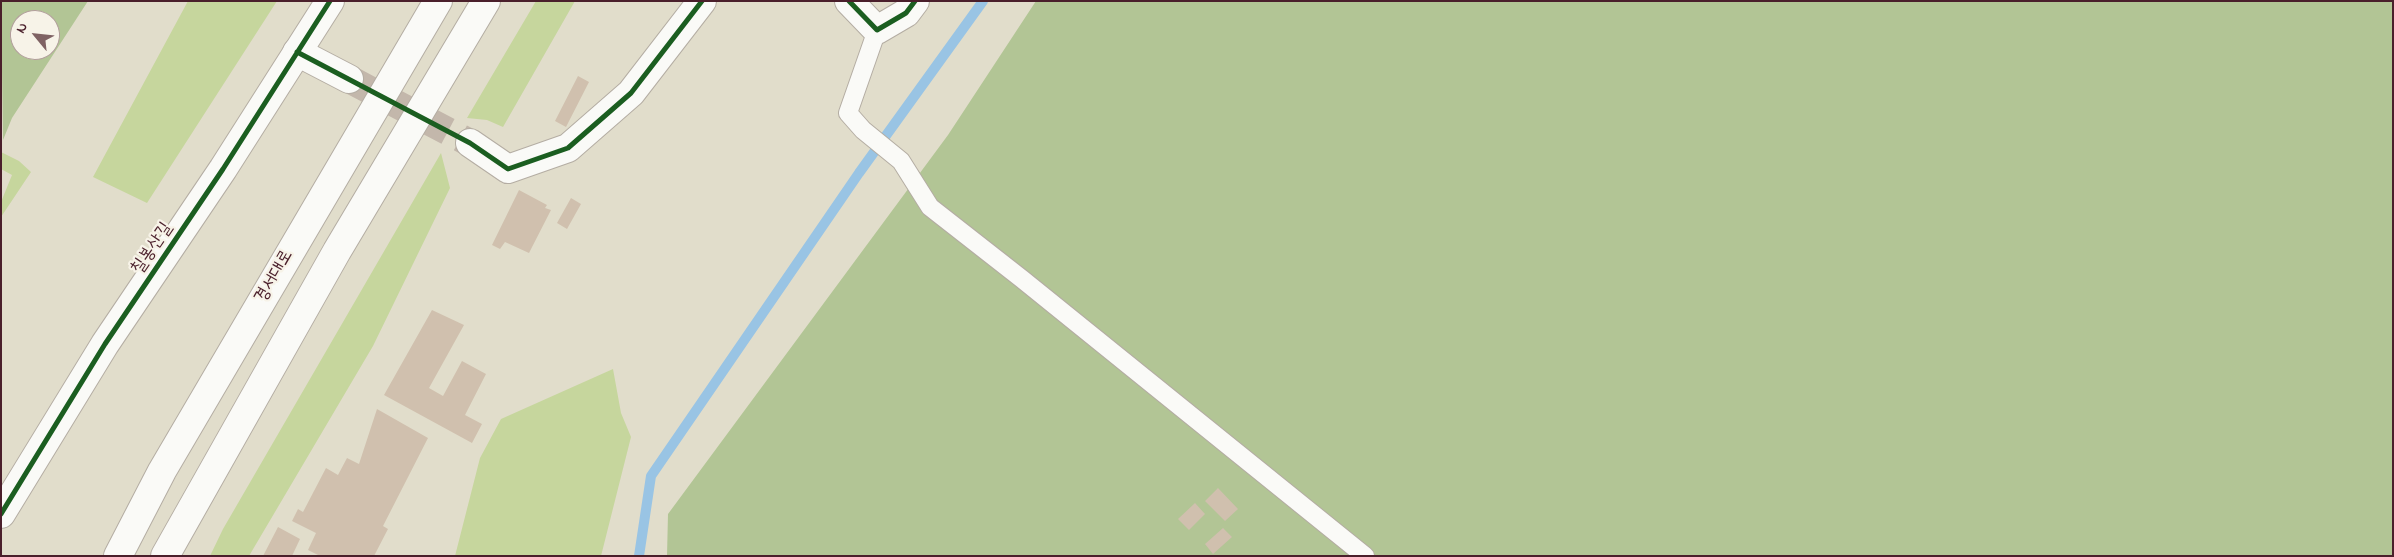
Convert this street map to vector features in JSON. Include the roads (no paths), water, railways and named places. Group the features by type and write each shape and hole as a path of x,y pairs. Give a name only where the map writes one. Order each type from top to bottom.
{"main road":[{"name":"칠봉산길","path":"1,514 105,344 224,169 330,1"},
{"name":"경서대로","path":"118,556 166,463 438,1"},
{"path":"165,556 332,260 486,1"},
{"path":"470,143 508,169 568,148 631,93 702,1"},
{"path":"849,1 876,30 906,13 914,1"},
{"path":"297,52 349,79"}],"lane":[{"path":"876,30 848,113 863,130 901,161 930,207 1022,278 1364,556"}],"waterway":[{"path":"639,556 651,476 859,173 983,1"}],"tunnel":[{"path":"349,79 470,143"}]}
